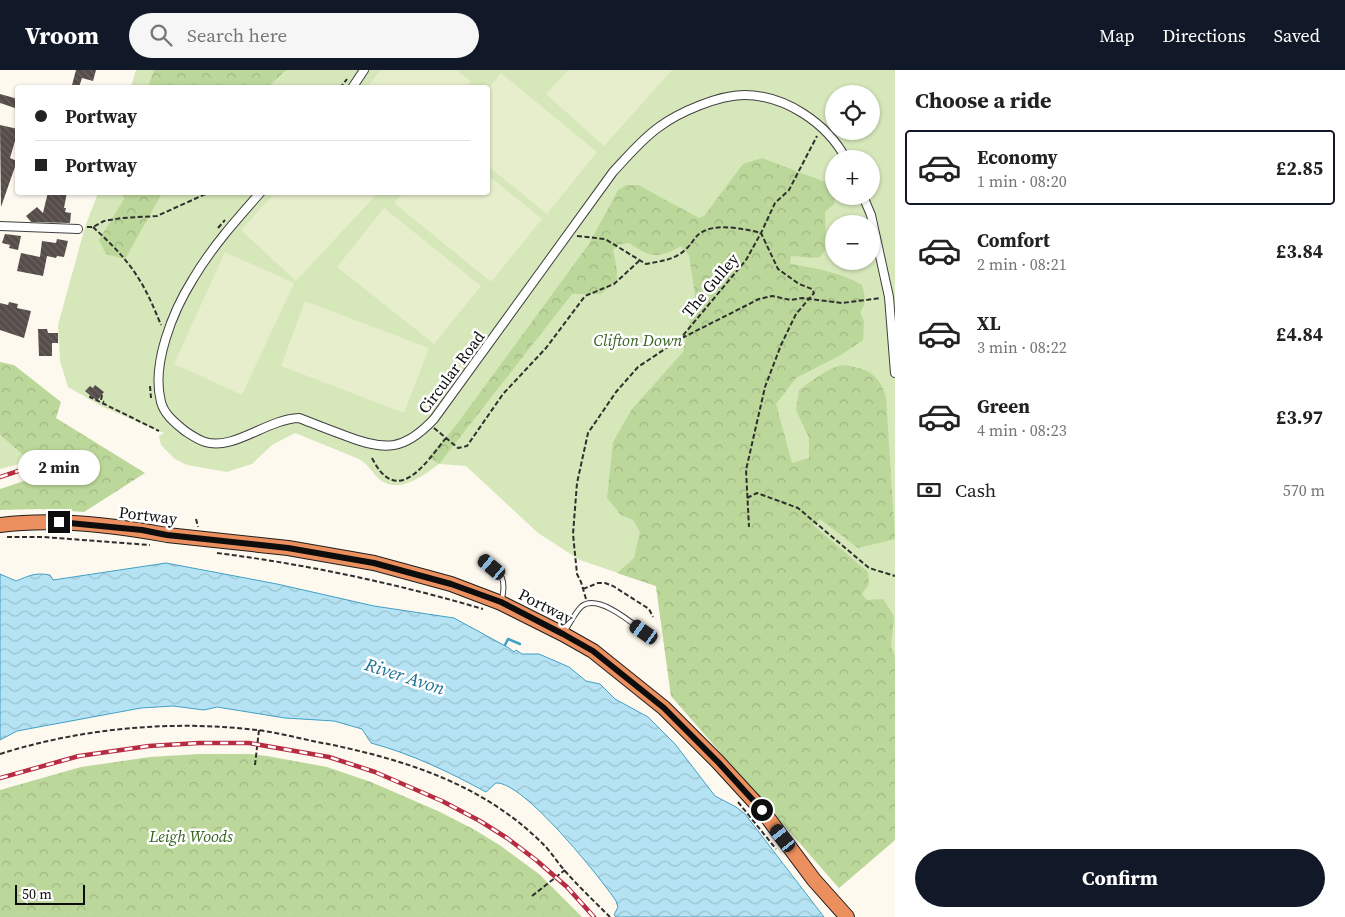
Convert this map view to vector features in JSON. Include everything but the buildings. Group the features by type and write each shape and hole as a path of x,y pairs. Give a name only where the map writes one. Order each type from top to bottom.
{"highway":[{"name":"Portway","path":"0,525 21,522 59,522 142,530 167,535 323,553 374,563 451,584 501,602 593,651 664,708 718,762 762,810 814,880 847,917"}],"street":[{"path":"354,85 364,70"},
{"name":"Circular Road","path":"258,195 224,233 192,280 173,319 160,359 158,383 161,404 177,425 204,442 226,443 271,423 286,418 298,418 370,445 386,447 402,444 427,427 434,419 613,172 660,126 690,110 720,99 743,95 768,98 798,110 822,127 840,150"},
{"path":"867,205 889,297 895,373"},
{"path":"0,226 78,229"}],"lane":[{"path":"482,559 503,577 505,585 501,602"},
{"path":"563,634 580,609 588,603 595,602 644,632"}],"path":[{"name":"The Gulley","path":"588,603 576,574 573,534 576,483 588,433 616,392 638,367 680,339 746,260 775,203 789,190 818,134"},
{"path":"78,229 93,227 104,221 122,218 157,216 203,195"},
{"path":"93,227 117,251 136,274 148,295 162,327"},
{"path":"575,236 605,239 646,264 680,255 700,233 719,228 742,228 761,233 778,269 799,284 812,288 814,293 796,314 781,344 765,387 746,470 749,527"},
{"path":"434,428 458,448 467,446 503,394 546,348 585,296 614,284 639,261"},
{"path":"680,339 759,299 772,296 791,300 808,299 842,303 889,297"},
{"path":"102,395 101,400 106,404"},
{"path":"91,396 159,431"},
{"path":"372,458 376,467 390,480 401,481 412,478 446,438"},
{"path":"746,498 757,493 798,508 869,568 895,576"},
{"name":"Portway","path":"0,537 43,537 154,545"},
{"path":"211,552 260,558 349,576 434,595 489,611"},
{"path":"583,589 598,583 613,586 650,609 653,616"},
{"path":"0,754 70,736 136,727 223,727 259,730 353,749 413,766 466,789 510,815 546,847 564,870 610,917"},
{"path":"256,764 259,730"},
{"path":"736,800 778,852"},
{"path":"532,896 564,870"}],"green space":[{"name":"Clifton Down","path":"136,70 895,70 895,840 839,888 671,696 656,586 580,560 538,533 466,466 439,464 410,482 393,485 385,483 378,478 359,459 295,433 272,445 252,464 227,472 187,465 175,459 161,445 159,436 164,433 103,407 68,387 60,361 58,325 85,227 97,195 490,195 490,85 132,85"},
{"path":"154,70 286,70 270,85 149,85"},
{"path":"381,70 456,70 471,81 468,85 369,85"},
{"path":"568,70 672,70 604,146 546,94"},
{"path":"501,73 597,152 547,214 490,168 490,87"},
{"path":"762,158 825,182 825,205 833,205 825,212 825,250 820,257 791,256 790,264 818,269 845,277 862,285 865,296 864,306 860,312 864,321 863,340 841,355 796,378 776,404 792,463 809,458 809,438 796,410 799,390 808,383 838,366 860,368 875,377 886,397 895,539 858,548 820,519 813,525 868,572 869,584 862,594 867,600 883,599 894,616 891,647 895,656 895,840 839,888 671,696 656,586 617,573 634,558 640,532 633,520 621,515 607,498 613,442 632,409 683,352 695,295 689,255 681,246 666,253 655,255 643,252 629,243 618,245 613,250 617,280 601,294 572,294 439,464 428,457 454,428 589,244 618,190 626,185 638,185 699,218 704,216 743,164"},
{"path":"490,177 542,219 491,282 394,203 401,195 490,195"},
{"path":"123,195 161,195 125,259 106,254 99,240 124,199"},
{"path":"273,195 376,195 296,281 241,230"},
{"path":"384,208 481,286 434,344 337,267"},
{"path":"225,252 294,283 242,395 174,364"},
{"path":"305,301 429,348 404,413 281,366"},
{"path":"0,362 14,365 61,402 56,418 145,473 84,512 40,509 0,510 0,489 33,478 30,461 0,435"},
{"path":"0,435 30,461 0,469"},
{"name":"Leigh Woods","path":"199,754 267,756 327,767 371,782 438,811 501,846 539,874 582,917 0,917 0,790 81,767 150,757"}],"water":[{"name":"River Avon","path":"166,563 277,584 374,606 454,618 514,652 516,650 522,654 539,654 569,667 586,681 600,684 615,699 648,717 675,744 715,796 745,814 824,917 616,917 614,915 618,907 607,889 560,832 524,797 508,787 496,783 486,792 430,764 401,752 371,743 362,729 334,721 285,718 217,707 204,710 173,706 141,708 17,731 0,740 0,574 16,581 40,574 50,575 53,580"}],"waterway":[{"path":"505,645 508,639 520,644"}],"railway":[{"path":"0,477 27,468"},
{"path":"0,778 79,756 149,746 249,743 329,757 375,772 442,801 480,821 536,860 567,887 594,917"}],"route":[{"path":"59,522 142,530 167,535 323,553 374,563 451,584 501,602 593,651 664,708 718,762 762,810"}]}
